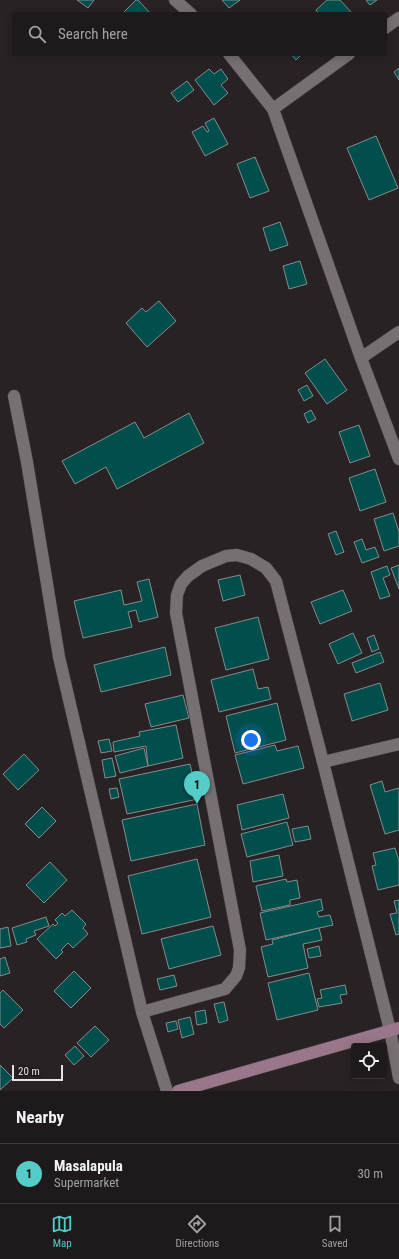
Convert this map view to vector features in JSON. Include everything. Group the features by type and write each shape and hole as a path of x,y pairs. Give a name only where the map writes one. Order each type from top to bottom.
{"street":[{"path":"175,0 189,12"},
{"path":"387,27 399,18"},
{"path":"231,56 273,109 361,358 399,459"},
{"path":"273,109 346,56"},
{"path":"361,358 399,332"},
{"path":"14,396 27,462 59,657 142,1012 167,1091"},
{"path":"142,1012 225,989 236,976 239,968 240,950 176,613 177,595 181,584 188,576 202,566 226,556 238,555 251,559 266,568 276,582 322,762 394,1029 399,1078"},
{"path":"322,762 399,744"},
{"path":"178,1091 394,1029"}],"building":[{"path":"77,0 94,0 88,8"},
{"path":"136,0 138,0 149,12 124,12"},
{"path":"222,0 240,0 229,8"},
{"path":"327,0 340,0 351,12 318,12 316,10"},
{"path":"366,0 377,0 370,5"},
{"path":"293,56 300,56 296,60"},
{"path":"399,68 399,80 394,72"},
{"path":"209,69 214,74 221,69 228,79 221,85 228,93 214,105 195,80"},
{"path":"187,81 194,90 178,102 171,93"},
{"path":"214,118 228,144 205,156 192,132 203,126 207,132 209,131 205,123"},
{"path":"376,136 398,188 369,200 347,148"},
{"path":"255,157 269,191 250,198 237,164"},
{"path":"280,222 288,245 270,251 263,228"},
{"path":"300,261 307,284 289,289 283,266"},
{"path":"159,301 176,321 147,347 126,323 142,308 146,312"},
{"path":"325,359 347,390 327,404 305,373"},
{"path":"307,385 313,396 304,401 298,390"},
{"path":"311,410 316,419 308,423 304,414"},
{"path":"189,413 204,443 117,489 106,467 75,484 62,461 135,422 144,438"},
{"path":"359,425 370,456 350,463 339,432"},
{"path":"375,469 386,502 360,511 349,478"},
{"path":"393,513 399,532 399,546 384,551 374,519"},
{"path":"336,531 344,552 336,555 328,534"},
{"path":"362,539 366,550 375,547 379,557 362,563 354,542"},
{"path":"399,565 399,589 391,568"},
{"path":"387,566 390,575 383,578 390,596 380,599 371,572"},
{"path":"240,575 245,595 223,601 218,580"},
{"path":"149,579 158,617 139,622 136,610 128,612 132,627 83,638 74,601 121,590 124,605 142,601 137,582"},
{"path":"343,590 352,611 320,624 311,602"},
{"path":"258,617 269,659 226,670 215,628"},
{"path":"353,633 362,653 338,664 329,644"},
{"path":"374,635 379,649 372,652 367,638"},
{"path":"165,647 171,675 101,692 94,665"},
{"path":"380,652 384,662 356,673 352,663"},
{"path":"253,669 258,689 268,687 271,699 219,712 211,680"},
{"path":"380,683 388,710 352,721 344,694"},
{"path":"183,695 189,718 151,727 145,704"},
{"path":"277,703 286,740 235,753 226,716"},
{"path":"176,725 183,758 148,766 146,746 114,752 113,742 140,736 139,732"},
{"path":"109,739 112,751 101,753 98,741"},
{"path":"275,745 277,751 298,746 304,768 243,784 235,755"},
{"path":"144,748 148,766 120,773 115,756"},
{"path":"24,754 39,770 18,790 3,774"},
{"path":"112,758 116,776 105,778 102,760"},
{"path":"190,764 198,799 127,814 119,779"},
{"path":"382,781 385,792 399,788 399,830 385,834 370,785"},
{"path":"117,788 119,797 111,799 109,789"},
{"path":"283,794 289,818 242,830 237,805"},
{"path":"197,804 205,845 131,861 122,820"},
{"path":"42,807 56,821 39,838 25,824"},
{"path":"287,822 293,845 247,857 241,834"},
{"path":"308,826 311,839 295,842 292,829"},
{"path":"395,848 399,861 399,885 378,890 372,866 376,865 373,853"},
{"path":"279,855 283,876 253,882 250,861"},
{"path":"197,859 211,917 142,934 128,876"},
{"path":"50,862 67,880 44,903 26,885"},
{"path":"286,879 287,882 297,880 300,898 290,900 290,905 262,911 256,886"},
{"path":"321,899 323,910 317,912 319,917 330,915 333,925 266,940 260,913"},
{"path":"399,900 399,934 396,935 390,914 397,913 394,901"},
{"path":"72,910 86,924 83,928 88,934 73,948 68,943 61,950 63,952 56,959 37,939 53,924 55,926 58,923 55,920 62,913 65,916"},
{"path":"46,917 49,926 34,931 36,935 26,939 27,942 17,945 12,928"},
{"path":"213,926 221,955 169,969 161,939"},
{"path":"8,927 11,946 0,948 0,929"},
{"path":"319,928 322,940 303,944 308,968 268,977 261,947 273,944 272,940"},
{"path":"319,946 321,956 309,958 307,949"},
{"path":"5,957 10,973 0,976 0,959"},
{"path":"74,971 91,988 71,1008 54,991"},
{"path":"309,973 318,1010 277,1020 268,983"},
{"path":"174,975 177,986 160,990 157,979"},
{"path":"345,985 347,994 340,995 342,1003 319,1007 317,999 322,998 320,990"},
{"path":"3,990 23,1010 4,1028 0,1024 0,993"},
{"path":"224,1002 228,1020 219,1023 214,1004"},
{"path":"205,1010 207,1023 197,1025 195,1012"},
{"path":"190,1017 194,1034 182,1038 178,1020"},
{"path":"176,1021 178,1029 168,1032 166,1023"},
{"path":"95,1026 109,1040 91,1057 77,1043"},
{"path":"75,1046 84,1056 74,1065 65,1055"},
{"path":"0,1065 13,1078 0,1090"}],"place":[{"name":"Masalapula","path":"197,804"}]}
